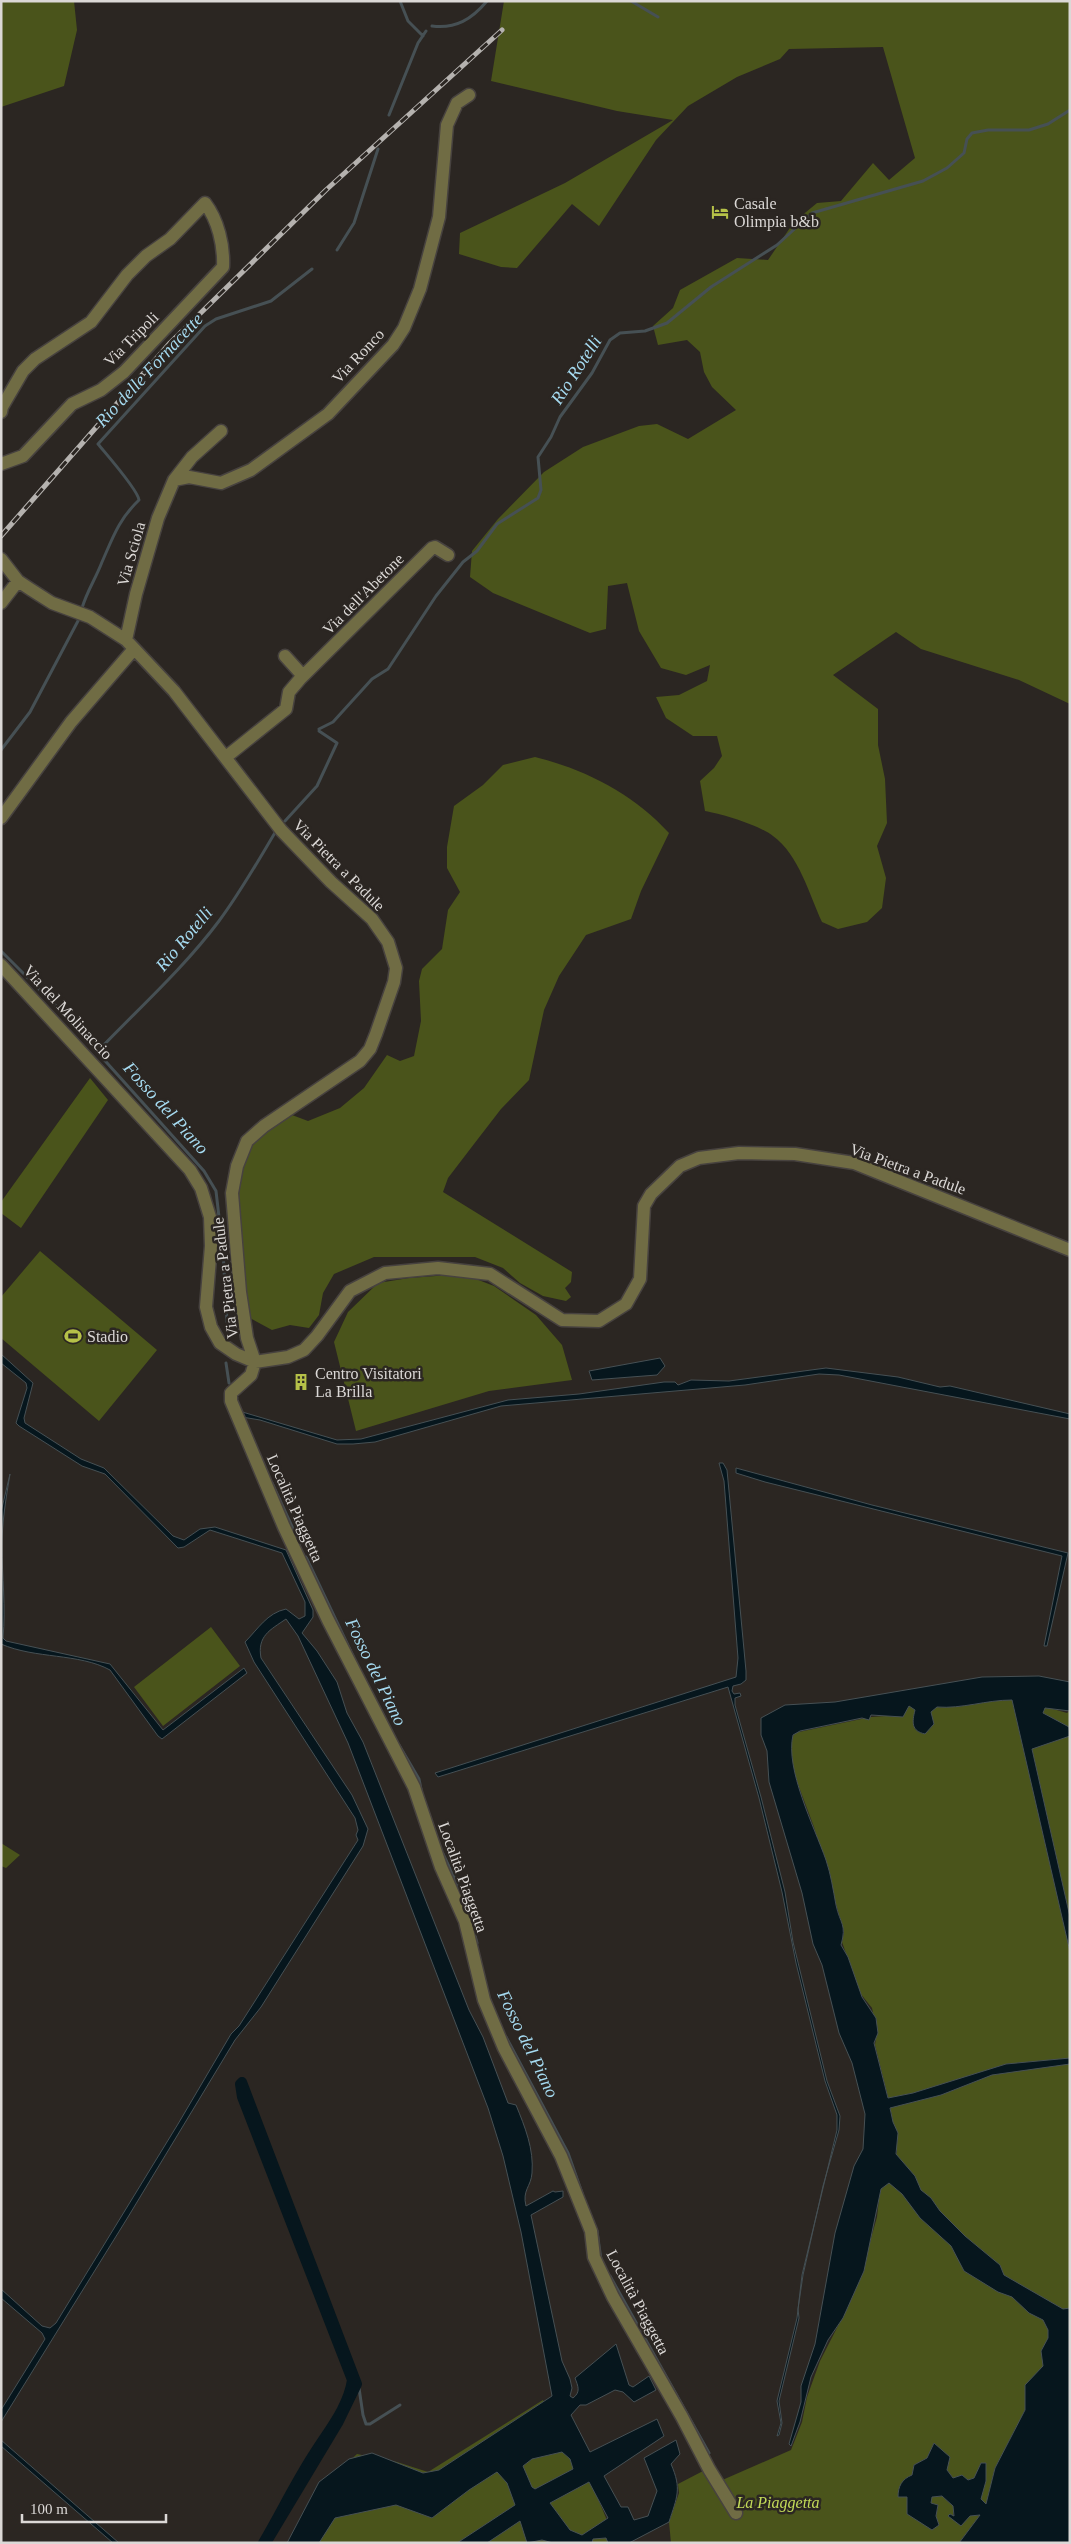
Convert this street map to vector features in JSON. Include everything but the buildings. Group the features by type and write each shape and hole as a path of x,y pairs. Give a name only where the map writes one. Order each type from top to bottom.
{"street":[{"name":"Via Ronco","path":"174,480 189,477 221,484 251,470 328,414 393,345 404,328 420,289 439,217 447,125 457,103 469,95"},
{"name":"Via Tripoli","path":"1,412 23,371 35,359 91,322 140,262 170,240 205,203 216,223 223,252 222,267 124,372 101,390 72,404 23,456 1,464"},
{"name":"Via Sciola","path":"130,644 136,594 155,527 174,480 192,457 221,431"},
{"name":"Via dell'Abetone","path":"226,757 286,709 289,692 303,676 432,548 435,547 448,554"},
{"name":"Via Pietra a Padule","path":"1,559 18,581 52,603 90,617 130,644 174,691 281,830 331,882 372,919 388,942 396,963 394,982 370,1049 360,1061 264,1126 246,1141 237,1166 232,1193 240,1292 247,1338 255,1362"},
{"path":"1,603 18,581"},
{"path":"1,818 130,644"},
{"path":"285,656 303,676"},
{"name":"Via del Molinaccio","path":"1,965 168,1144 190,1170 201,1188 212,1230 206,1307 211,1327 220,1343"},
{"name":"Via Pietra a Padule","path":"220,1343 236,1354 255,1362 288,1357 304,1350 317,1336 350,1291 385,1272 438,1268 490,1274 562,1320 599,1321 626,1304 640,1279 644,1206 651,1194 680,1166 699,1158 731,1154 795,1154 854,1163 1070,1250"},
{"name":"Località Piaggetta","path":"255,1362 251,1375 231,1393 231,1401 239,1421 284,1527 328,1620 414,1787 441,1867 465,1920 484,2000 504,2048 561,2156 591,2231 594,2257 613,2297 682,2417 709,2469 736,2513"}],"green space":[{"path":"1,1 74,1 77,30 64,86 1,107"},
{"path":"504,1 1070,1 1070,704 1019,680 921,649 896,632 833,675 878,709 878,745 885,779 887,823 877,846 886,878 882,908 867,922 838,929 822,922 797,864 782,844 767,832 750,824 705,811 700,781 714,768 722,756 717,736 693,736 666,718 656,697 679,695 707,681 710,665 686,675 661,668 639,631 627,583 608,586 606,629 590,633 493,593 470,577 472,551 498,519 544,472 583,447 639,426 657,424 688,439 736,410 712,387 704,372 700,352 687,340 658,345 653,326 673,308 680,290 737,258 768,260 794,222 817,203 841,201 873,163 889,180 915,158 883,47 789,49 780,59 737,77 688,106 656,140 599,226 572,204 517,268 501,267 459,254 460,233 565,183 673,120 617,111 491,81"},
{"path":"535,757 573,769 608,785 640,806 669,833 641,891 631,919 586,935 559,976 544,1010 529,1080 501,1109 474,1144 448,1178 443,1192 572,1272 571,1282 565,1288 571,1297 566,1301 543,1296 520,1283 503,1268 475,1257 374,1257 334,1274 323,1293 319,1315 309,1328 290,1325 272,1330 248,1317 234,1185 246,1153 260,1136 292,1115 308,1121 340,1108 364,1088 387,1055 400,1061 414,1056 421,1021 419,981 422,969 442,949 448,910 460,892 447,868 447,847 454,806 483,785 503,765"},
{"path":"90,1078 108,1100 21,1228 1,1213 1,1202"},
{"path":"40,1251 157,1350 99,1421 1,1338 1,1297"},
{"path":"463,1274 494,1286 536,1315 562,1345 572,1380 489,1391 356,1431 334,1342 348,1312 378,1283 409,1278"},
{"path":"211,1627 240,1666 163,1726 134,1687"},
{"name":"La Piaggetta","path":"990,1700 1042,1700 1046,1707 1067,1713 1070,1710 1070,2371 1026,2385 1025,2410 995,2468 986,2504 980,2499 986,2481 981,2463 975,2478 968,2480 953,2478 934,2443 927,2458 914,2465 912,2475 899,2497 907,2497 939,2525 936,2516 938,2505 930,2503 932,2497 942,2496 953,2506 953,2517 961,2525 970,2516 980,2515 959,2543 671,2543 669,2522 679,2493 678,2484 703,2471 711,2485 791,2450 802,2422 807,2397 820,2361 841,2320 868,2249 877,2217 880,2190 897,2152 890,2105 875,2045 877,2031 872,2008 860,1993 842,1942 844,1932 814,1827 793,1771 789,1751 794,1733 871,1717 901,1715 908,1705 949,1706"},
{"path":"1,1843 20,1855 6,1868 1,1866"},
{"path":"543,2400 592,2484 606,2518 608,2543 287,2543 330,2478 357,2454 397,2462 428,2472"}],"shaded area":[{"path":"1,1354 33,1383 24,1418 25,1423 81,1459 104,1468 173,1536 184,1540 200,1529 215,1527 286,1550 313,1610 313,1617 302,1633 317,1651 337,1682 347,1713 363,1742 469,2010 483,2037 508,2103 516,2105 523,2122 532,2155 531,2178 525,2196 526,2206 553,2191 563,2191 563,2197 531,2215 562,2361 572,2388 570,2396 573,2398 578,2391 575,2378 616,2344 629,2385 633,2387 649,2376 656,2390 634,2402 623,2392 615,2390 586,2405 580,2405 571,2415 590,2452 657,2419 664,2436 604,2476 621,2507 628,2507 634,2520 648,2516 657,2491 644,2458 676,2440 680,2454 671,2464 676,2480 677,2493 669,2522 629,2543 608,2543 606,2538 593,2539 592,2543 553,2543 542,2540 527,2543 520,2521 487,2543 457,2543 515,2505 507,2483 497,2472 432,2518 396,2505 335,2518 319,2543 287,2543 319,2482 349,2459 372,2453 423,2473 439,2470 552,2396 521,2232 503,2156 488,2108 348,1743 298,1636 286,1619 266,1634 261,1644 261,1658 352,1795 368,1829 363,1846 261,2007 235,2040 1,2422 1,2410 45,2339 42,2333 1,2298 1,2289 42,2326 50,2328 56,2323 231,2034 239,2026 358,1840 356,1835 358,1830 355,1818 254,1662 245,1642 263,1622 279,1611 286,1609 299,1619 305,1616 305,1602 282,1553 210,1530 184,1547 178,1548 105,1474 82,1466 16,1423 27,1388 26,1383 1,1363","holes":["562,2452 570,2459 573,2469 535,2489 532,2487 523,2466 532,2459","589,2482 608,2518 582,2535 570,2530 550,2503"]},
{"path":"660,1358 665,1366 657,1375 592,1380 589,1371"},
{"path":"826,1368 898,1377 940,1387 950,1386 1070,1414 1070,1419 839,1375 819,1374 745,1385 501,1406 375,1442 353,1444 337,1444 260,1420 242,1417 239,1411 337,1440 361,1439 508,1400 579,1394 664,1382 675,1382 678,1385 691,1380 729,1381"},
{"path":"719,1463 723,1463 727,1470 746,1671 746,1680 741,1684 733,1686 732,1691 734,1694 740,1693 741,1696 735,1698 735,1705 785,1892 793,1942 827,2081 840,2116 839,2130 826,2175 837,2130 837,2115 825,2081 759,1798 728,1687 438,1777 435,1773 736,1677 738,1658 724,1481"},
{"path":"736,1468 872,1505 1068,1553 1047,1646 1044,1646 1062,1556 765,1482 736,1473"},
{"path":"10,1474 2,1537 3,1638 6,1641 110,1664 163,1730 244,1668 247,1673 162,1739 110,1670 85,1661 28,1652 1,1644 1,1512"},
{"path":"1039,1676 1070,1682 1070,1711 1045,1708 1043,1713 1069,1727 1070,1736 1032,1749 1070,1917 1070,1952 1012,1700 956,1707 937,1707 931,1712 934,1724 925,1734 920,1733 915,1728 913,1718 915,1710 909,1706 903,1717 871,1715 869,1720 862,1718 800,1731 793,1735 793,1764 802,1798 829,1871 843,1928 841,1945 848,1957 862,1997 876,2018 878,2033 874,2043 888,2098 913,2093 1006,2064 1070,2058 1070,2064 992,2075 941,2095 890,2108 898,2133 896,2154 915,2176 921,2190 931,2198 940,2211 965,2236 1000,2265 1004,2275 1063,2309 1070,2308 1070,2543 959,2543 980,2515 970,2516 961,2526 948,2516 950,2514 954,2516 953,2506 942,2496 932,2497 931,2503 938,2505 936,2516 939,2525 932,2530 907,2514 907,2497 898,2497 900,2486 903,2481 912,2475 914,2465 927,2458 934,2443 950,2457 947,2470 953,2478 962,2475 968,2480 974,2478 981,2463 986,2463 986,2481 981,2499 986,2504 995,2468 1025,2410 1025,2385 1043,2366 1041,2351 1048,2338 1048,2330 1043,2320 1029,2313 1012,2297 998,2292 964,2271 951,2246 920,2218 902,2194 889,2183 881,2189 864,2271 843,2318 828,2340 811,2377 800,2422 791,2446 789,2444 801,2402 801,2386 815,2344 835,2233 854,2166 863,2149 865,2114 852,2063 839,2033 822,1965 813,1944 802,1893 769,1782 767,1751 761,1735 761,1718 785,1705 835,1702 982,1677"},
{"path":"816,2215 803,2275 798,2307 802,2275"},
{"path":"798,2309 799,2318 779,2401 782,2423 779,2435 777,2436 781,2423 777,2401"},
{"path":"1,2440 119,2543 113,2543 1,2446"}],"waterway":[{"path":"400,1 408,21 423,36"},
{"path":"432,26 449,26 463,21 469,18 487,1"},
{"path":"631,1 658,17"},
{"name":"Rio delle Fornacette","path":"389,115 418,43 426,31"},
{"name":"Rio Rotelli","path":"319,729 333,722 372,679 388,669 436,596 463,562 477,551 497,524 538,498 541,490 538,457 551,437 560,417 592,373 610,340 620,333 645,331 667,323 711,287 777,245 812,213 923,181 947,168 964,153 967,139 972,133 988,130 1029,130 1048,124 1070,110"},
{"name":"Rio delle Fornacette","path":"337,250 354,223 378,149"},
{"name":"Rio delle Fornacette","path":"82,608 117,529 126,514 139,500 128,481 98,444 205,326 216,319 271,301 312,269"},
{"path":"1,750 30,712 79,619"},
{"name":"Rio Rotelli","path":"285,821 317,786 337,743 319,731"},
{"name":"Rio Rotelli","path":"97,1052 205,939 249,877 276,831"},
{"name":"Fosso del Piano","path":"1,951 55,1005 204,1171 216,1191 223,1252 227,1322"},
{"name":"Fosso del Piano","path":"226,1363 229,1383"},
{"name":"Fosso del Piano","path":"272,1483 300,1544"},
{"name":"Fosso del Piano","path":"306,1557 353,1656"},
{"name":"Fosso del Piano","path":"399,1745 419,1779 421,1789"},
{"name":"Fosso del Piano","path":"443,1854 464,1898 471,1919"},
{"name":"Fosso del Piano","path":"472,1925 477,1943"},
{"name":"Fosso del Piano","path":"506,2037 568,2153 582,2193"},
{"path":"263,2543 306,2466 342,2410 352,2380 242,2097 240,2084 242,2082 357,2384 338,2423 266,2543"},
{"name":"Fosso del Piano","path":"597,2231 601,2260"},
{"name":"Fosso del Piano","path":"610,2276 709,2453"},
{"path":"356,2386 359,2388 366,2424 370,2424 400,2405"}],"railway":[{"path":"1,536 170,343 326,190 502,30"}],"place":[{"name":"Casale Olimpia b&b","path":"720,212"},
{"name":"Stadio","path":"73,1336"},
{"name":"Centro Visitatori La Brilla","path":"301,1382"}]}
